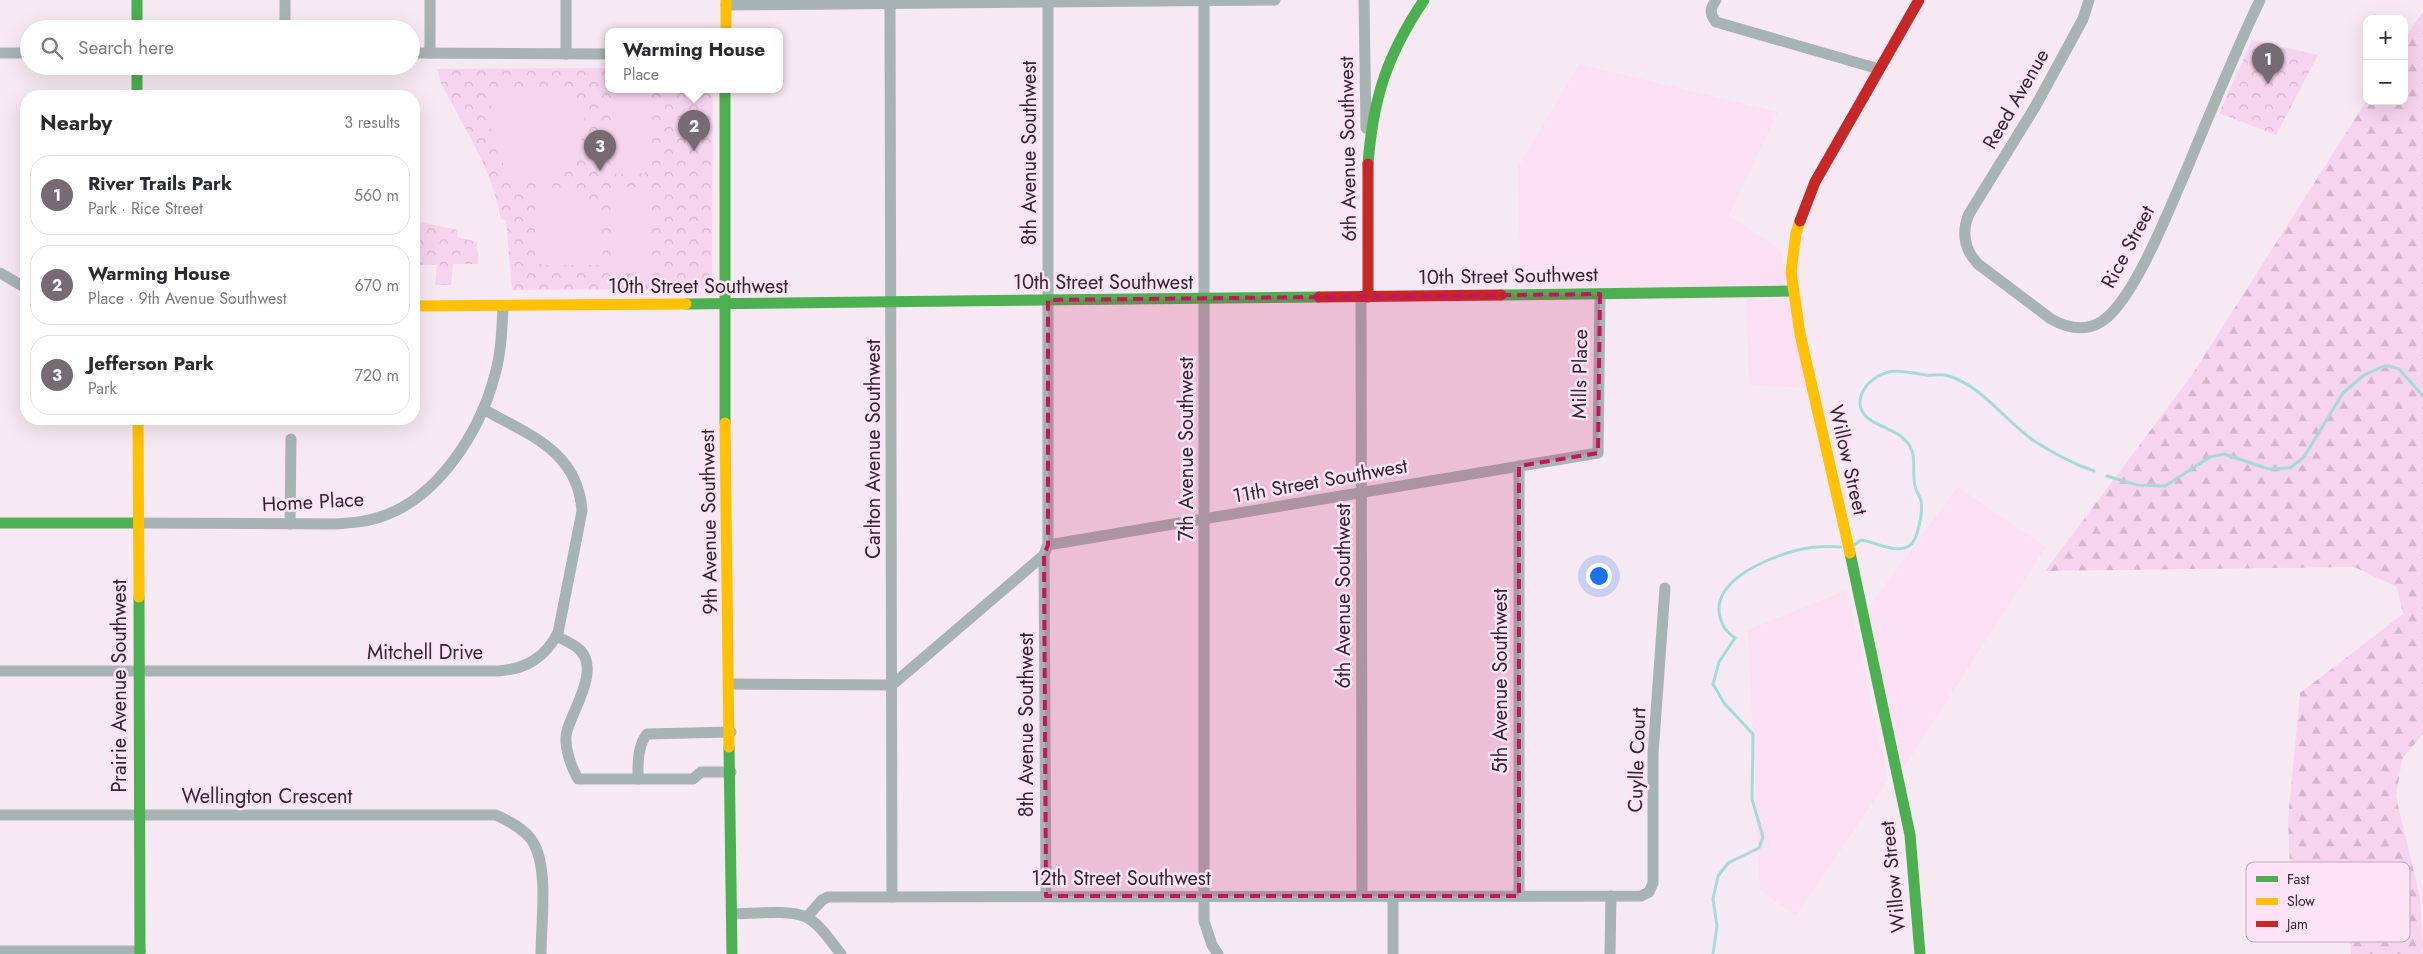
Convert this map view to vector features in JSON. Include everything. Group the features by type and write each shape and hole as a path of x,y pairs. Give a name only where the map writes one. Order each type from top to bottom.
{"street":[{"path":"137,0 137,20"},
{"path":"285,0 285,20"},
{"path":"430,0 430,54"},
{"path":"566,0 566,54"},
{"name":"7th Avenue Southwest","path":"1204,0 1204,921 1207,933 1218,954"},
{"path":"726,28 726,2 1275,0"},
{"name":"6th Avenue Southwest","path":"1362,896 1362,493 1367,155 1364,0"},
{"path":"1367,155 1370,123 1389,60 1404,31 1424,0"},
{"path":"1716,0 1710,8 1716,22 1879,69"},
{"name":"Willow Street","path":"1918,0 1815,182 1804,206 1792,252 1792,291 1910,835 1914,862 1914,898 1920,954"},
{"name":"Reed Avenue","path":"1969,214 2034,107 2083,19 2088,0"},
{"name":"8th Avenue Southwest","path":"1046,896 1048,1"},
{"name":"Rice Street","path":"1969,214 1965,224 1966,246 1970,256 1978,264 2063,326 2091,327 2101,322 2116,308 2154,244 2257,1"},
{"name":"Carlton Avenue Southwest","path":"890,2 892,897"},
{"path":"0,53 20,53"},
{"path":"420,54 605,54"},
{"path":"137,75 137,90"},
{"name":"9th Avenue Southwest","path":"725,93 724,304 731,732 732,954"},
{"path":"0,273 20,285"},
{"name":"10th Street Southwest","path":"420,306 1204,300 1792,291"},
{"name":"Mills Place","path":"1598,453 1600,294"},
{"name":"Home Place","path":"138,524 358,522 383,516 404,506 425,492 442,475 483,409 499,355 503,306"},
{"name":"Mitchell Drive","path":"0,671 514,670 528,665 541,657 556,636 563,618 582,511 581,496 576,482 561,456 549,447 483,409"},
{"name":"Prairie Avenue Southwest","path":"138,425 140,952"},
{"path":"290,524 291,439"},
{"name":"11th Street Southwest","path":"1046,550 1204,519 1598,453"},
{"name":"5th Avenue Southwest","path":"1519,466 1519,896"},
{"path":"0,523 138,524"},
{"path":"730,684 892,685 1046,550"},
{"name":"Cuylle Court","path":"1519,896 1641,896 1649,892 1654,883 1654,754 1665,588"},
{"path":"556,636 580,650 586,663 587,682 566,733 569,759 578,779 693,780 701,772 731,772"},
{"path":"638,779 638,759 647,734 731,732"},
{"name":"Wellington Crescent","path":"0,815 496,815 508,820 527,835 540,858 542,871 541,954"},
{"path":"1393,896 1393,954"},
{"name":"12th Street Southwest","path":"807,918 822,900 828,897 1519,896"},
{"path":"1610,954 1611,896"},
{"path":"732,914 795,914 807,918 817,925 841,954"},
{"path":"0,951 140,952"}],"highlighted area":[{"path":"1600,294 1598,453 1519,466 1519,896 1046,896 1044,555 1048,545 1048,300"}],"shaded area":[{"path":"1579,64 1778,112 1729,215 1781,250 1806,388 1749,385 1746,299 1521,301 1518,167"},
{"path":"1958,487 2046,547 1903,769 1868,608"},
{"path":"1847,590 1888,780 1796,916 1760,890 1748,630"}],"green space":[{"path":"2423,11 2423,734 2402,759 2396,797 2420,897 2423,954 2351,954 2350,942 2410,942 2410,862 2290,862 2288,819 2300,693 2403,614 2397,587 2354,567 2045,571 2192,375 2364,105 2408,105 2408,34"},
{"path":"2252,40 2318,55 2276,135 2219,113"},
{"path":"605,68 605,93 713,93 712,289 512,290 506,220 501,219 497,201 484,166 441,83 437,69"},
{"path":"496,87 555,88 586,107 579,152 546,178 511,178 491,141 491,93"},
{"path":"611,93 650,93 650,167 645,173 616,174 612,169"},
{"path":"535,187 566,188 594,204 602,233 603,265 542,265 535,259"},
{"path":"617,187 645,187 650,192 650,266 645,270 617,270 613,266 612,193"},
{"path":"422,222 458,230 457,237 477,242 478,264 453,264 451,285 435,285 437,265 420,265 420,224"}],"waterway":[{"path":"2107,476 2137,485 2165,486 2210,457 2224,454 2269,469 2290,468 2304,457 2343,393 2364,375 2382,367 2389,366 2399,369 2423,396"},
{"path":"1854,545 1861,540 1898,549 1909,546 1915,538 1920,518 1921,501 1915,486 1913,456 1909,445 1894,432 1870,420 1861,408 1860,400 1864,389 1876,377 1883,374 1903,371 1928,375 1945,375 1958,380 1982,395 2036,442 2064,458 2094,471"},
{"path":"1713,954 1717,926 1713,899 1718,876 1728,863 1759,848 1763,837 1752,799 1753,734 1724,703 1713,684 1719,662 1735,638 1724,627 1719,612 1721,599 1728,587 1739,577 1767,561 1794,551 1823,547 1841,547"}],"traffic: fast":[{"path":"137,0 137,20"},
{"path":"1368,164 1374,118 1384,78 1400,40 1424,0"},
{"path":"137,75 137,90"},
{"path":"725,93 725,423"},
{"path":"1501,295 1792,291"},
{"path":"686,304 1319,297"},
{"path":"0,523 138,523"},
{"path":"1850,553 1910,835 1920,954"},
{"path":"139,597 140,954"},
{"path":"729,747 732,954"}],"traffic: slow":[{"path":"726,0 726,28"},
{"path":"1800,221 1796,233 1791,272 1800,334 1850,553"},
{"path":"420,306 686,304"},
{"path":"725,423 729,747"},
{"path":"138,425 139,597"}],"traffic: jam":[{"path":"1800,221 1815,182 1919,0"},
{"path":"1368,164 1368,297"},
{"path":"1319,297 1501,295"}],"place":[{"name":"River Trails Park","path":"2268,84"},
{"name":"Warming House","path":"694,151"},
{"name":"Jefferson Park","path":"600,171"}]}
